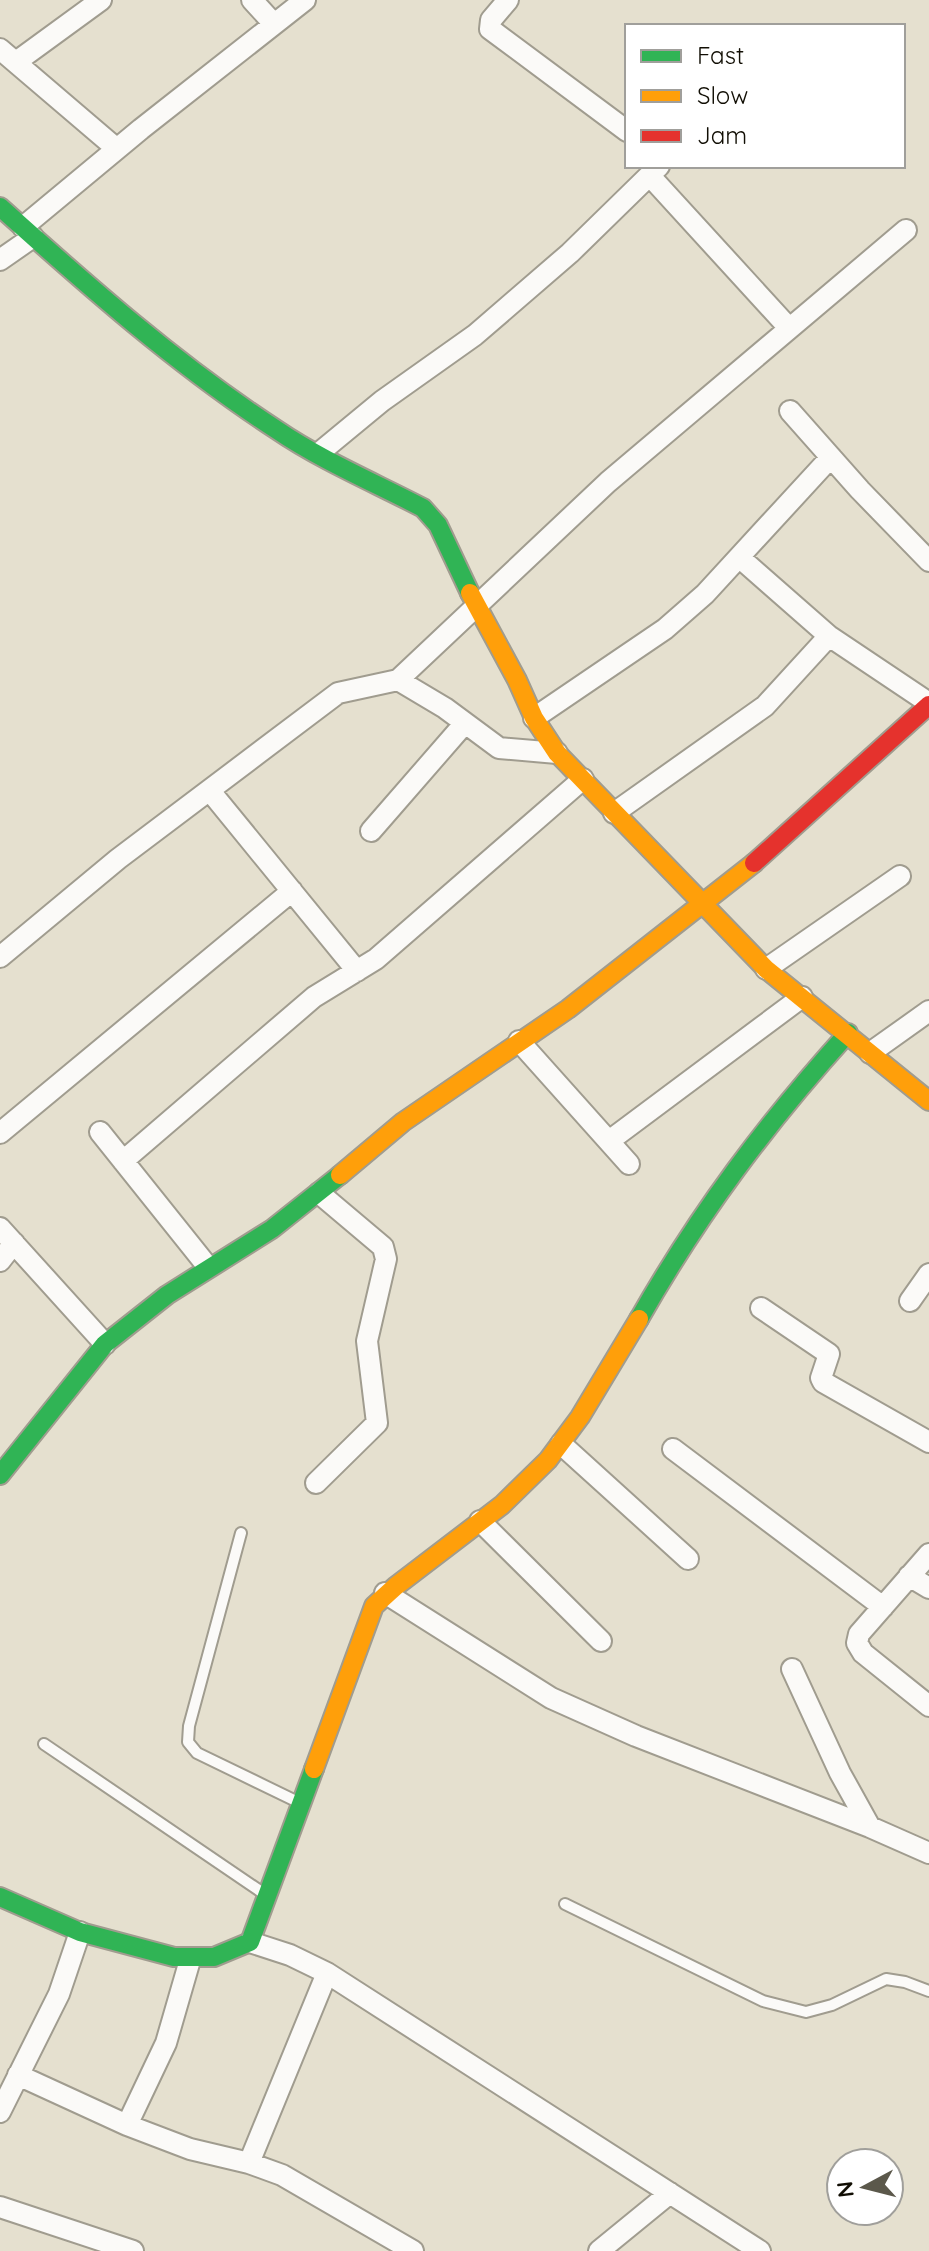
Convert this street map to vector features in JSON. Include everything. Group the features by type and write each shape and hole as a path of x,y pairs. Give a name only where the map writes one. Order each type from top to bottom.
{"street":[{"path":"101,0 8,56 117,149"},
{"path":"252,0 274,24"},
{"path":"0,260 117,149 305,0"},
{"path":"508,0 491,20 490,29 625,130"},
{"path":"319,453 382,401 475,335 570,253 655,171 789,328"},
{"path":"0,207 113,309 235,401 279,432 423,508 438,525 475,605 517,680 534,718 557,753 766,969 929,1101"},
{"path":"0,957 118,859 338,693 398,680 608,482 906,230"},
{"path":"790,411 929,561"},
{"path":"534,718 665,629 705,594 831,457"},
{"path":"0,1475 105,1344 167,1295 272,1229 403,1122 568,1009 776,845 929,704 829,636 739,557"},
{"path":"614,813 749,720 829,636"},
{"path":"398,680 503,750 557,753"},
{"path":"371,831 411,789 465,723"},
{"path":"123,1161 314,997 376,959 583,779"},
{"path":"210,791 357,971"},
{"path":"766,969 900,876"},
{"path":"0,1133 292,891"},
{"path":"609,1141 802,997"},
{"path":"870,1053 929,1011"},
{"path":"0,1897 80,1932 190,1960 217,1958 250,1942 374,1606 385,1593 434,1559 518,1490 561,1444 610,1370 721,1186 756,1137 848,1033"},
{"path":"519,1041 629,1164"},
{"path":"100,1132 208,1267"},
{"path":"316,1483 377,1423 367,1341 386,1259 383,1247 319,1193"},
{"path":"7,1236 105,1344"},
{"path":"0,1261 7,1236"},
{"path":"910,1301 929,1274"},
{"path":"761,1308 829,1354 821,1378 823,1382 929,1442"},
{"path":"561,1444 688,1559"},
{"path":"673,1449 883,1607"},
{"path":"480,1521 601,1641"},
{"path":"929,1554 859,1634 859,1649 929,1706"},
{"path":"909,1576 929,1588"},
{"path":"385,1593 551,1698 636,1736 929,1853"},
{"path":"792,1669 840,1773 870,1827"},
{"path":"0,2112 59,1994 80,1932"},
{"path":"250,1942 290,1955 327,1973 760,2251"},
{"path":"127,2125 166,2043 190,1960"},
{"path":"249,2163 327,1973"},
{"path":"18,2075 127,2125 190,2149 249,2163 303,2185 413,2251"},
{"path":"599,2251 670,2193"},
{"path":"0,2207 133,2251"}],"lane":[{"path":"241,1533 189,1726 188,1742 197,1753 300,1803"},
{"path":"44,1744 268,1896"},
{"path":"565,1904 763,2001 806,2012 832,2005 886,1979 929,1991"}],"traffic: fast":[{"path":"0,207 134,324 240,405 312,451 423,508 438,525 470,593"},
{"path":"639,1319 710,1205 789,1101 848,1033"},
{"path":"0,1475 105,1344 167,1295 272,1229 340,1175"},
{"path":"0,1897 80,1932 174,1957 214,1957 250,1942 314,1769"}],"traffic: slow":[{"path":"470,593 534,718 557,753 766,969 929,1101"},
{"path":"340,1175 403,1122 568,1009 754,863"},
{"path":"314,1769 374,1606 502,1505 548,1460 580,1417 639,1319"}],"traffic: jam":[{"path":"754,863 929,705"}]}
